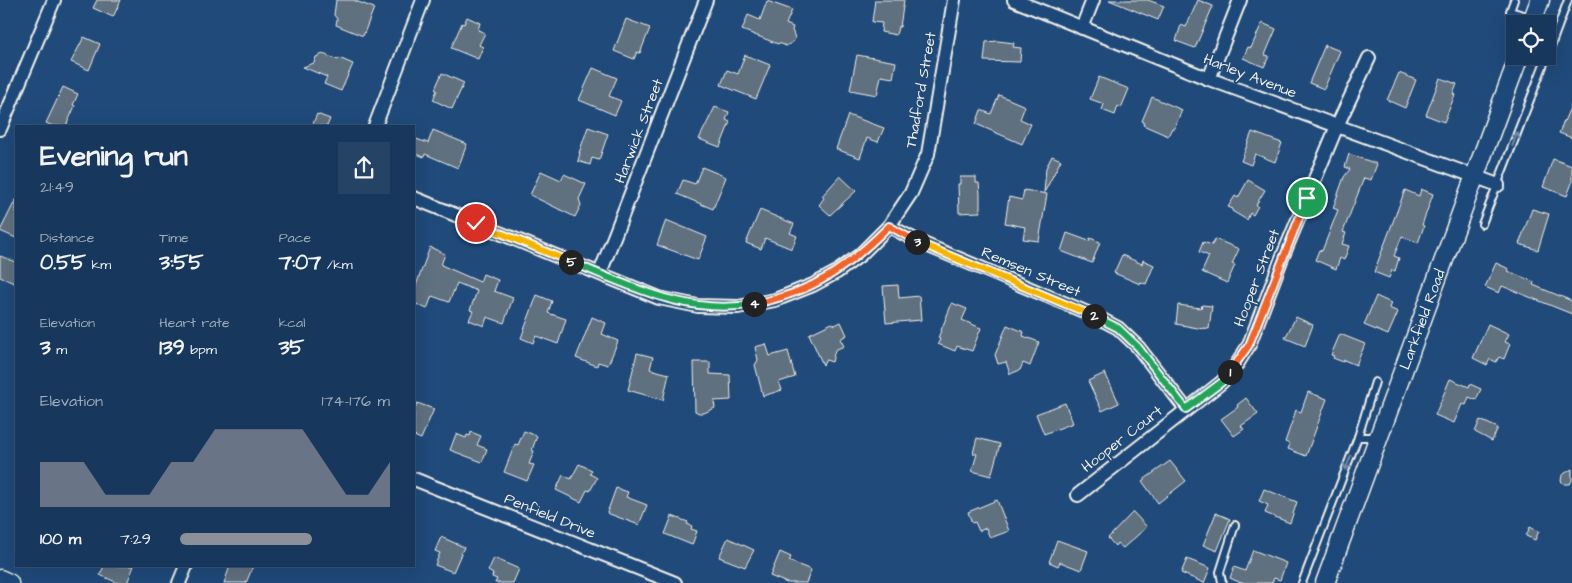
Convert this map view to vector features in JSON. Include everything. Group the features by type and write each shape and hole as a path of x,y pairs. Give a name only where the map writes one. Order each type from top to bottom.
{"main road":[{"path":"1534,15 1540,0"},
{"name":"Larkfield Road","path":"1325,583 1516,65"},
{"path":"0,579 9,583"}],"street":[{"path":"0,129 54,0"},
{"path":"375,125 423,0"},
{"name":"Harwick Street","path":"600,273 706,0"},
{"name":"Thadford Street","path":"415,198 659,298 698,306 738,307 775,300 813,285 837,272 860,255 889,226 911,193 928,154 954,0"},
{"name":"Harley Avenue","path":"1014,0 1209,79 1498,185"},
{"path":"1082,28 1093,0"},
{"path":"1209,79 1240,0"},
{"name":"Hooper Street","path":"1186,409 1222,382 1237,364 1249,345 1282,258 1369,58"},
{"name":"Remsen Street","path":"889,226 919,242 1095,316 1118,328 1138,347 1186,409"},
{"name":"Hooper Court","path":"1078,495 1186,409"},
{"name":"Penfield Drive","path":"415,479 675,583"},
{"path":"180,583 186,567"}],"lane":[{"path":"1514,0 1510,11 1519,15"},
{"path":"1556,31 1568,0"},
{"path":"1482,224 1543,65"},
{"path":"1302,583 1358,437 1375,382"},
{"path":"1358,437 1379,436"},
{"path":"1223,583 1220,572 1235,525"}],"building":[{"path":"97,0 121,0 113,17 93,8"},
{"path":"336,0 353,0 374,8 363,36 336,25 337,19 334,15"},
{"path":"875,0 904,0 900,27 898,27 896,35 881,32 882,23 872,22"},
{"path":"1109,0 1148,0 1164,6 1158,20"},
{"path":"1198,0 1213,6 1195,48 1176,41 1181,25 1186,27"},
{"path":"767,1 792,10 786,24 793,27 792,30 795,38 793,42 786,46 742,30 748,15 760,20"},
{"path":"467,17 480,23 478,30 485,33 479,45 483,47 478,59 451,48 462,23 464,24"},
{"path":"626,19 650,28 640,53 637,52 634,59 614,51"},
{"path":"1262,23 1276,29 1265,55 1269,56 1264,67 1243,58 1248,47 1251,48"},
{"path":"84,37 100,44 89,70 71,62"},
{"path":"986,42 1014,43 1013,47 1021,48 1020,62 984,61"},
{"path":"1325,45 1340,51 1324,89 1309,83"},
{"path":"323,54 353,64 341,91 324,84 327,77 303,67 314,63 316,57"},
{"path":"745,55 770,65 756,99 721,85 727,70 738,74"},
{"path":"857,55 896,62 893,78 881,76 877,95 850,90"},
{"path":"593,68 617,78 609,96 621,101 615,115 579,100"},
{"path":"442,73 464,83 452,109 433,100 437,90 435,89"},
{"path":"1399,73 1416,80 1405,108 1387,100"},
{"path":"1099,77 1129,89 1121,108 1118,106 1115,115 1102,110 1104,104 1090,99"},
{"path":"1440,78 1457,84 1453,94 1455,95 1444,122 1426,115"},
{"path":"63,87 78,94 66,125 51,125 46,123"},
{"path":"999,95 1025,106 1020,119 1031,124 1022,144 976,124 981,110 991,114"},
{"path":"1152,97 1182,110 1174,129 1172,128 1168,136 1143,125 1144,122 1142,121"},
{"path":"1572,103 1572,138 1559,133"},
{"path":"715,107 729,112 726,120 730,122 720,147 699,139"},
{"path":"317,114 330,119 327,125 312,125"},
{"path":"848,115 884,128 878,142 867,138 860,158 836,149"},
{"path":"588,127 608,134 599,160 592,158 590,165 578,161"},
{"path":"433,130 467,144 458,168 425,154 424,157 415,153 416,139 428,143"},
{"path":"1252,132 1282,143 1275,162 1255,154 1251,165 1241,161"},
{"path":"1349,154 1377,164 1371,180 1364,178 1343,232 1346,233 1342,244 1349,246 1344,260 1340,258 1336,269 1315,260 1319,250 1322,251 1338,210 1333,208 1344,177 1350,169 1345,167"},
{"path":"1052,156 1061,160 1044,193 1046,168"},
{"path":"1553,159 1572,166 1572,183 1567,196 1543,187"},
{"path":"702,167 726,177 713,209 677,194 683,180 695,184"},
{"path":"541,171 561,180 564,174 586,184 579,199 581,205 575,217 530,195"},
{"path":"840,176 856,191 830,215 819,205 824,198 822,196"},
{"path":"960,177 976,177 976,183 979,183 980,212 959,213 958,184 960,184"},
{"path":"1248,180 1265,190 1256,205 1258,206 1253,215 1250,213 1247,220 1228,207 1235,196 1238,198"},
{"path":"1421,189 1433,194 1418,243 1402,236 1394,256 1399,258 1395,271 1392,270 1389,278 1374,272 1405,190 1419,196"},
{"path":"1024,190 1047,194 1039,241 1023,239 1025,227 1005,223 1009,197 1022,200"},
{"path":"15,201 15,238 0,231"},
{"path":"1532,209 1549,214 1538,250 1519,244"},
{"path":"760,210 794,224 790,233 797,236 792,249 765,238 761,249 746,243"},
{"path":"666,220 707,237 698,260 657,245"},
{"path":"1067,233 1089,241 1090,238 1100,242 1092,263 1061,251"},
{"path":"1215,239 1239,249 1232,264 1235,265 1227,283 1202,272 1209,256 1199,252 1203,242 1212,245"},
{"path":"430,247 445,254 441,265 480,282 483,274 498,280 494,291 513,298 504,323 487,317 484,326 469,320 473,311 470,310 477,291 457,283 449,302 432,296 427,309 415,303 415,288"},
{"path":"1122,255 1142,264 1143,260 1154,265 1146,284 1140,282 1140,284 1114,273"},
{"path":"0,256 15,262 14,283 0,277"},
{"path":"1496,263 1509,269 1508,271 1534,282 1533,285 1572,301 1572,314 1502,286 1499,293 1485,287"},
{"path":"898,285 899,298 919,296 921,320 886,323 883,286"},
{"path":"537,295 552,301 548,313 566,319 558,344 536,336 533,343 521,338"},
{"path":"1376,296 1391,303 1389,308 1398,312 1388,335 1364,325"},
{"path":"952,303 967,309 962,320 981,328 972,351 957,346 955,351 938,344 940,339 938,338"},
{"path":"1178,305 1201,308 1202,305 1212,306 1209,329 1176,324"},
{"path":"592,317 606,323 602,334 618,341 608,365 598,362 597,366 576,358"},
{"path":"1296,317 1313,325 1305,346 1285,338"},
{"path":"841,322 847,335 840,339 844,346 835,350 832,362 826,360 823,365 809,334 832,323 835,325"},
{"path":"1488,324 1509,334 1505,342 1510,344 1504,359 1499,357 1496,362 1490,359 1487,365 1473,358"},
{"path":"1007,325 1024,332 1023,336 1039,342 1030,366 1023,363 1020,370 1010,374 1006,362 998,364 995,355"},
{"path":"1340,334 1365,344 1356,365 1333,358 1334,356 1331,355"},
{"path":"766,344 770,356 788,351 795,377 779,382 782,390 763,396 755,365 758,360 755,347"},
{"path":"637,353 653,357 650,369 669,374 663,400 628,390"},
{"path":"694,362 710,362 710,374 730,375 731,400 714,401 715,408 704,413 695,411"},
{"path":"1105,373 1119,403 1102,411 1088,381"},
{"path":"1450,379 1469,387 1470,384 1481,389 1476,400 1469,397 1466,405 1462,404 1454,423 1435,415"},
{"path":"1308,392 1327,399 1306,456 1288,449 1290,444 1285,442 1296,410 1301,412"},
{"path":"1246,398 1258,414 1241,426 1244,429 1234,436 1221,419 1238,407 1237,405"},
{"path":"417,403 434,409 421,439 415,436 415,408"},
{"path":"1065,403 1073,423 1044,434 1036,414"},
{"path":"1480,420 1498,428 1492,441 1475,432"},
{"path":"524,431 537,436 529,464 534,465 527,481 504,472 515,444 518,445"},
{"path":"471,432 481,436 477,445 487,449 482,462 450,450 456,434 466,438 467,435 470,436"},
{"path":"977,438 1000,444 991,476 972,471 977,454 973,453"},
{"path":"1170,461 1186,481 1158,503 1142,481"},
{"path":"579,464 592,470 590,474 597,478 590,491 587,490 581,502 556,490 563,475 571,479"},
{"path":"1572,469 1572,481 1569,484 1564,484 1561,481 1562,475"},
{"path":"616,488 628,492 626,497 647,505 639,525 607,513"},
{"path":"1264,489 1297,502 1290,523 1265,513 1268,505 1259,501"},
{"path":"997,500 1009,531 990,538 986,528 979,531 975,522 972,523 968,512"},
{"path":"1133,512 1147,527 1123,548 1117,543 1115,546 1108,538"},
{"path":"1216,513 1230,519 1217,551 1203,545"},
{"path":"672,516 688,522 687,524 692,526 691,529 697,531 692,545 665,534"},
{"path":"1530,527 1539,531 1535,540 1526,536"},
{"path":"441,537 464,547 453,572 435,565 440,553 435,551"},
{"path":"728,538 754,550 745,567 719,557"},
{"path":"1057,540 1088,551 1081,570 1060,562 1058,566 1049,562"},
{"path":"1253,550 1286,563 1280,580 1274,578 1272,583 1241,583 1230,578 1234,567 1245,571"},
{"path":"780,552 791,557 789,561 811,570 806,583 787,583 770,576"},
{"path":"494,558 519,569 513,583 495,583 497,579 492,577 493,574 488,571"},
{"path":"1187,559 1210,568 1204,583 1181,573"},
{"path":"104,567 134,567 127,583 118,583 100,575"},
{"path":"230,567 253,567 246,583 224,583"}],"route":[{"path":"476,223 659,298 698,306 738,307 775,300 813,285 837,272 860,255 889,226 919,242 1095,316 1118,328 1138,347 1186,409 1222,382 1237,364 1249,345 1307,198"}]}
